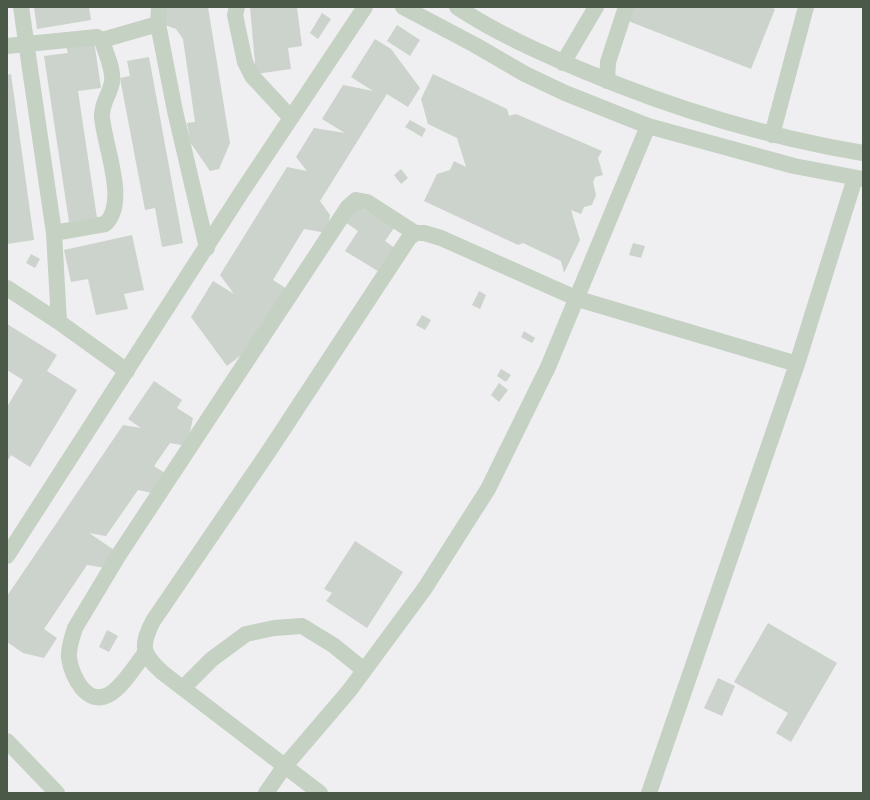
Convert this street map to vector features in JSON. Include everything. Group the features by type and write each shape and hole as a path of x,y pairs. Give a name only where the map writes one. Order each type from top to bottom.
{"street":[{"path":"21,7 54,233 59,322"},
{"path":"159,7 158,24 175,111 207,248"},
{"path":"237,7 235,15 245,62 261,88 291,118"},
{"path":"7,556 13,534 126,371 365,7"},
{"path":"403,7 475,45 524,74 565,93 648,126 794,166 859,179 797,364 649,793"},
{"path":"457,7 525,45 564,63 676,107 772,135 809,144 863,153"},
{"path":"564,63 596,7"},
{"path":"607,81 608,62 626,7"},
{"path":"772,135 806,7"},
{"path":"7,46 94,36 102,40 158,24"},
{"path":"54,233 105,224 112,217 115,208 115,191 102,116 104,103 112,79 102,40"},
{"path":"266,793 284,767 349,691 425,588 488,490 548,367 578,299 648,126"},
{"path":"145,653 113,693 101,697 89,694 81,688 74,675 69,658 71,641 76,628 120,553 348,207 356,200 367,202 415,233 424,233 441,238 578,299 797,364"},
{"path":"320,793 284,767 152,663 145,653 144,648 146,634 153,621 269,451 409,238 415,233"},
{"path":"7,288 59,322 126,371"},
{"path":"183,688 212,659 246,634 274,628 302,626 333,645 364,670"},
{"path":"7,740 57,793"}],"building":[{"path":"34,7 89,7 91,20 37,29"},
{"path":"164,7 208,7 230,143 219,169 210,171 190,142 187,123 195,122 183,39 176,29 165,25"},
{"path":"250,7 297,7 302,46 288,48 291,69 256,74"},
{"path":"628,7 770,7 775,9 751,69 623,19"},
{"path":"322,13 331,19 318,39 310,33"},
{"path":"397,25 420,40 410,56 387,41"},
{"path":"375,39 391,49 420,88 408,107 387,94 320,201 330,215 327,233 304,229 273,280 287,289 249,349 227,366 191,317 213,281 234,294 220,275 287,167 307,171 296,157 314,128 345,133 322,119 343,85 373,91 351,77"},
{"path":"94,41 101,88 78,91 97,218 69,222 44,56 68,53 66,46"},
{"path":"149,57 183,243 162,247 155,208 145,210 120,78 130,76 127,61"},
{"path":"11,74 34,240 7,244 7,75"},
{"path":"433,74 507,109 509,116 516,114 602,151 598,158 603,175 595,177 593,182 596,195 592,205 584,207 581,214 571,210 580,240 564,273 561,261 523,243 518,245 424,201 437,174 450,170 454,161 466,167 457,138 428,124 421,99"},
{"path":"410,120 426,129 422,137 405,127"},
{"path":"401,169 408,178 401,184 394,175"},
{"path":"356,205 394,228 385,241 396,249 381,273 345,251 358,231 345,222"},
{"path":"132,235 144,290 124,294 128,309 96,315 88,279 71,282 64,250"},
{"path":"633,243 645,246 641,258 629,255"},
{"path":"31,254 40,259 35,268 26,263"},
{"path":"479,291 486,295 480,309 472,305"},
{"path":"422,315 431,320 425,330 416,325"},
{"path":"7,324 57,355 47,371 77,390 30,467 11,455 7,462 7,407 23,380 7,370"},
{"path":"524,331 535,338 532,343 521,337"},
{"path":"501,369 511,375 506,382 497,376"},
{"path":"154,381 182,400 177,408 193,418 187,446 170,443 154,466 165,473 157,494 138,490 106,536 89,533 117,552 106,568 87,565 44,629 57,638 44,658 23,653 7,642 7,596 123,425 141,428 128,419"},
{"path":"499,383 508,390 499,402 491,395"},
{"path":"355,541 403,572 367,628 326,601 332,593 324,589"},
{"path":"768,623 837,663 791,742 776,733 788,713 734,682"},
{"path":"107,630 118,636 109,652 99,647"},
{"path":"718,678 735,686 722,716 704,708"}]}
